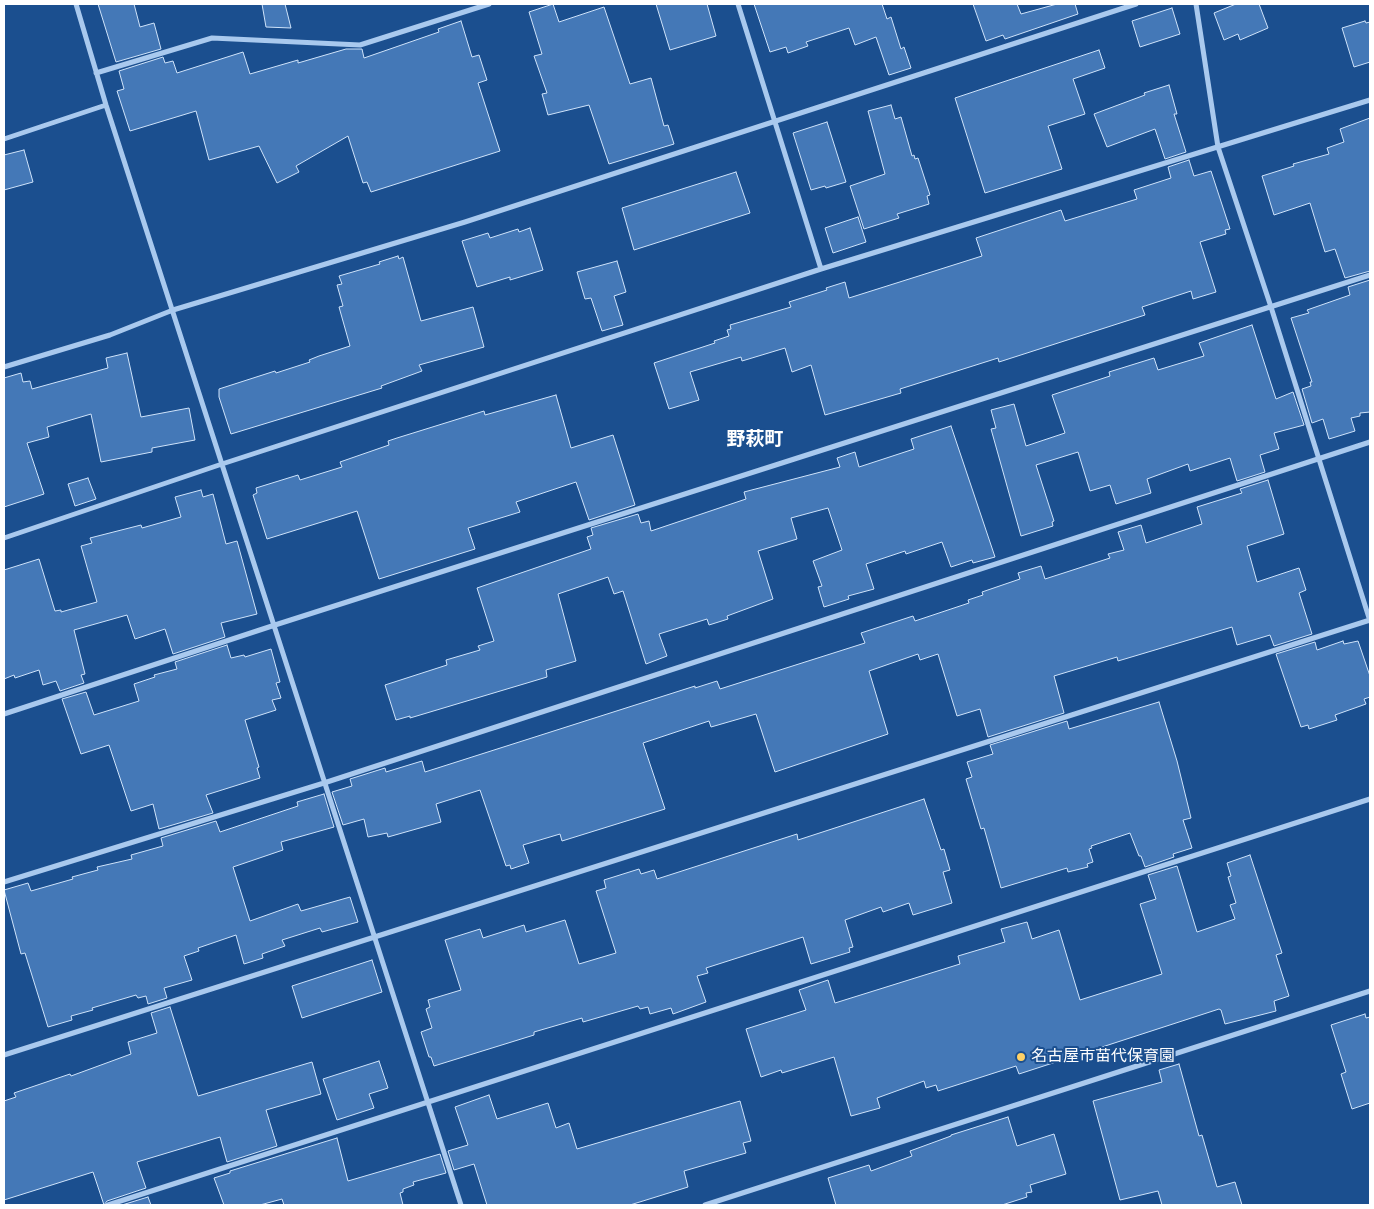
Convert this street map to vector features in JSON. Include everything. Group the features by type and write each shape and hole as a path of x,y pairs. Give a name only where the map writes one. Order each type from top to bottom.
{"street":[{"path":"76,4 106,105 461,1205"},
{"path":"96,73 212,38 360,45 489,4"},
{"path":"738,4 821,269"},
{"path":"4,367 110,335 173,310 464,222 1136,4"},
{"path":"4,1055 1370,620 1271,307 1218,147 1196,4"},
{"path":"4,538 222,464 821,269 1370,100"},
{"path":"4,139 106,105"},
{"path":"4,714 275,625 1370,275"},
{"path":"4,882 324,783 1370,442"},
{"path":"108,1205 1370,799"},
{"path":"705,1205 1370,991"}],"building":[{"path":"98,4 134,4 140,27 154,23 161,49 116,62"},
{"path":"262,4 285,4 291,28 266,27"},
{"path":"553,4 559,22 604,7 630,84 651,78 664,126 668,125 674,144 609,164 589,105 548,115 542,94 547,93 534,56 542,54 529,12"},
{"path":"656,4 707,4 716,36 670,50"},
{"path":"754,4 882,4 887,19 891,17 901,49 904,47 911,68 889,75 876,37 855,45 849,28 806,42 808,46 788,53 786,47 770,52"},
{"path":"973,4 1017,4 1021,14 1057,4 1075,4 1078,14 1005,39 1003,35 986,41"},
{"path":"1236,4 1259,4 1268,28 1240,40 1238,34 1224,40 1214,13"},
{"path":"1172,8 1180,34 1140,47 1132,21"},
{"path":"461,21 472,57 479,55 487,80 478,83 500,151 371,192 367,182 363,183 348,136 296,166 299,172 277,183 259,146 209,160 196,111 130,131 117,91 124,89 119,71 163,57 165,63 173,61 177,73 243,52 250,74 346,49 362,49 364,58 439,32 438,29"},
{"path":"1365,21 1366,23 1370,22 1370,62 1354,67 1342,28"},
{"path":"1099,50 1105,68 1073,79 1085,114 1048,126 1062,169 985,193 955,98"},
{"path":"1169,85 1177,114 1174,114 1186,152 1165,159 1155,129 1107,147 1094,114 1145,95 1144,93"},
{"path":"891,105 895,119 901,117 912,156 914,155 915,159 918,158 930,195 927,196 929,204 897,214 899,218 864,229 850,186 885,174 868,111"},
{"path":"1370,118 1370,271 1345,278 1335,249 1325,252 1310,203 1274,215 1262,176 1294,166 1293,164 1329,154 1327,148 1344,142 1340,129"},
{"path":"827,122 846,182 811,190 793,133"},
{"path":"24,150 33,182 4,190 4,155"},
{"path":"1189,160 1194,176 1211,171 1230,229 1225,230 1226,234 1200,242 1216,292 1193,299 1191,291 1142,307 1145,315 999,362 998,358 900,389 901,393 825,415 811,365 792,372 785,348 742,361 741,357 690,372 699,400 669,409 654,363 715,343 714,341 729,336 727,330 731,329 730,325 791,307 789,302 845,282 849,298 982,256 976,238 1061,210 1065,221 1137,199 1134,190 1171,178 1168,167"},
{"path":"736,172 750,213 634,250 622,208"},
{"path":"858,217 866,242 833,253 825,228"},
{"path":"530,228 543,270 477,287 462,241 488,233 490,238 518,229 519,232"},
{"path":"398,256 399,259 403,257 421,321 473,307 484,347 419,365 422,371 381,386 382,388 231,434 219,397 219,389 310,362 309,360 350,346 339,307 343,306 337,285 342,284 339,276 380,264 379,262"},
{"path":"617,261 626,292 614,296 623,325 602,331 591,298 585,299 577,272"},
{"path":"1370,280 1370,412 1360,413 1360,416 1351,418 1355,431 1329,439 1323,419 1312,423 1302,389 1311,386 1310,382 1312,382 1291,318 1309,313 1307,310 1350,295 1348,287"},
{"path":"1252,325 1276,399 1293,392 1304,425 1274,433 1279,449 1260,455 1265,472 1237,481 1230,458 1190,471 1188,464 1147,479 1151,493 1116,504 1110,485 1090,491 1078,452 1036,465 1054,521 1052,522 1053,526 1021,536 991,429 996,428 991,410 1014,404 1026,446 1065,433 1052,395 1110,376 1109,372 1154,358 1158,370 1204,356 1199,343"},
{"path":"127,353 141,417 189,408 195,440 152,448 152,452 101,462 91,414 47,427 49,437 27,443 44,494 4,507 4,378 21,373 23,382 30,381 32,389 108,368 106,358"},
{"path":"556,395 571,448 613,435 635,505 589,520 576,482 516,502 520,512 468,528 475,549 379,579 357,511 267,539 253,495 257,493 256,488 298,475 300,480 342,467 340,462 389,445 388,441 484,411 485,415"},
{"path":"951,426 995,557 973,563 972,560 951,567 942,542 906,554 905,551 866,564 874,589 848,596 849,599 824,607 818,587 822,586 813,561 842,550 828,508 791,518 797,539 758,551 773,599 727,616 728,619 709,625 707,619 659,634 667,656 646,664 623,591 614,594 608,577 558,594 576,661 546,670 547,677 410,718 410,716 396,720 385,685 447,665 446,660 480,650 478,646 494,641 477,588 591,549 587,537 593,535 591,528 638,514 641,523 649,521 651,531 746,499 744,492 840,467 837,458 855,452 859,467 914,449 911,439"},
{"path":"88,478 96,499 75,506 68,484"},
{"path":"1268,480 1284,534 1247,546 1257,582 1299,568 1306,590 1299,593 1312,634 1274,646 1270,635 1237,645 1232,627 1118,661 1117,657 1054,676 1064,713 988,737 980,709 957,716 938,654 920,660 918,654 869,671 888,734 775,772 756,714 711,727 709,721 643,743 665,809 562,841 560,834 523,845 529,863 511,869 510,865 506,866 480,790 436,804 441,822 388,837 387,833 368,837 364,819 343,825 332,792 352,786 350,779 385,768 386,772 422,761 425,772 695,686 695,688 717,681 720,689 865,643 861,633 913,616 915,621 969,603 968,600 983,595 982,592 1020,579 1018,573 1041,566 1045,579 1110,558 1108,554 1124,550 1118,532 1141,525 1146,543 1202,524 1197,507 1242,493 1240,489"},
{"path":"201,490 203,497 213,494 226,544 237,541 257,614 221,623 225,637 173,654 165,629 135,639 127,615 74,630 85,674 81,675 84,683 60,691 56,681 43,685 39,670 15,678 14,675 4,679 4,570 39,559 55,611 61,610 61,612 97,602 81,546 92,543 90,538 141,525 142,528 181,517 175,497"},
{"path":"1343,641 1344,644 1358,641 1370,676 1370,697 1364,699 1366,704 1335,715 1337,720 1309,729 1308,725 1301,727 1276,654 1315,642 1317,650"},
{"path":"227,645 231,658 244,655 245,657 271,649 280,682 276,683 281,698 272,700 276,710 245,720 259,767 257,768 260,778 206,795 213,813 159,829 153,804 131,811 109,745 81,754 62,699 86,692 94,715 139,701 134,684 155,677 154,675 177,669 175,662"},
{"path":"1159,702 1177,761 1191,818 1183,820 1192,848 1173,854 1174,857 1145,867 1130,833 1091,846 1092,848 1089,849 1093,862 1087,864 1088,867 1068,872 1067,868 1001,888 984,828 981,829 966,779 972,777 967,762 993,754 990,745 1067,721 1069,729"},
{"path":"324,794 334,827 281,842 283,850 233,867 250,921 298,904 301,911 350,897 358,922 322,932 320,928 282,940 285,946 262,954 263,958 244,964 236,935 198,948 199,951 184,956 192,980 164,988 167,998 148,1004 146,996 138,998 136,995 92,1008 93,1010 71,1016 72,1020 48,1027 25,953 21,954 4,890 28,883 31,891 73,879 72,877 98,870 97,867 132,859 131,855 163,846 161,838 216,821 220,832 298,806 297,802"},
{"path":"924,799 941,850 944,849 950,870 943,872 952,903 913,915 909,903 883,912 881,907 845,920 853,947 849,948 850,952 811,964 803,937 706,968 708,973 697,976 706,1002 673,1014 671,1008 650,1014 648,1007 640,1009 638,1006 583,1022 582,1018 534,1032 534,1035 434,1066 431,1057 429,1057 421,1032 432,1028 426,1009 430,1007 428,1000 461,990 445,940 480,929 483,938 524,925 526,932 565,920 579,964 616,953 596,891 606,888 604,880 639,869 641,874 654,870 657,879 797,834 798,840"},
{"path":"1250,855 1282,953 1276,955 1289,996 1274,1001 1276,1011 1225,1024 1219,1009 1019,1074 1016,1066 938,1091 936,1085 926,1088 924,1081 877,1098 880,1108 851,1116 834,1057 782,1073 781,1070 761,1077 746,1029 806,1010 799,990 828,980 835,1003 960,964 958,956 1005,942 1001,929 1027,922 1032,939 1059,930 1080,1000 1162,974 1140,904 1156,899 1148,875 1177,866 1197,932 1235,919 1230,905 1236,903 1228,877 1231,876 1227,863"},
{"path":"372,960 382,992 302,1018 292,986"},
{"path":"170,1007 198,1096 312,1062 321,1094 266,1110 277,1146 227,1162 220,1137 137,1162 146,1188 107,1201 104,1205 93,1172 4,1200 4,1101 16,1097 14,1093 70,1074 71,1076 131,1054 128,1042 157,1033 151,1013"},
{"path":"1365,1014 1366,1018 1370,1017 1370,1103 1352,1109 1341,1074 1346,1072 1331,1025"},
{"path":"379,1061 388,1088 369,1094 374,1108 337,1120 323,1079"},
{"path":"1179,1064 1199,1136 1202,1135 1217,1187 1235,1182 1242,1205 1162,1205 1158,1191 1120,1200 1093,1101 1162,1082 1159,1070"},
{"path":"489,1095 497,1119 548,1103 556,1128 569,1123 577,1149 740,1101 751,1141 743,1143 746,1153 684,1171 688,1187 630,1205 487,1205 474,1164 454,1170 448,1151 468,1145 455,1107"},
{"path":"1008,1117 1017,1146 1054,1134 1066,1174 1030,1185 1032,1192 1026,1193 1027,1197 1002,1205 836,1205 828,1178 869,1165 871,1171 912,1156 910,1151 951,1135"},
{"path":"337,1138 348,1181 440,1154 446,1173 413,1182 414,1185 403,1189 403,1192 400,1193 403,1205 284,1205 282,1199 260,1205 224,1205 214,1178 230,1173 230,1171"},
{"path":"148,1197 151,1205 122,1205"}],"place":[{"name":"名古屋市苗代保育園","path":"1021,1057"}],"district":[{"name":"野萩町","path":"755,440"}]}
